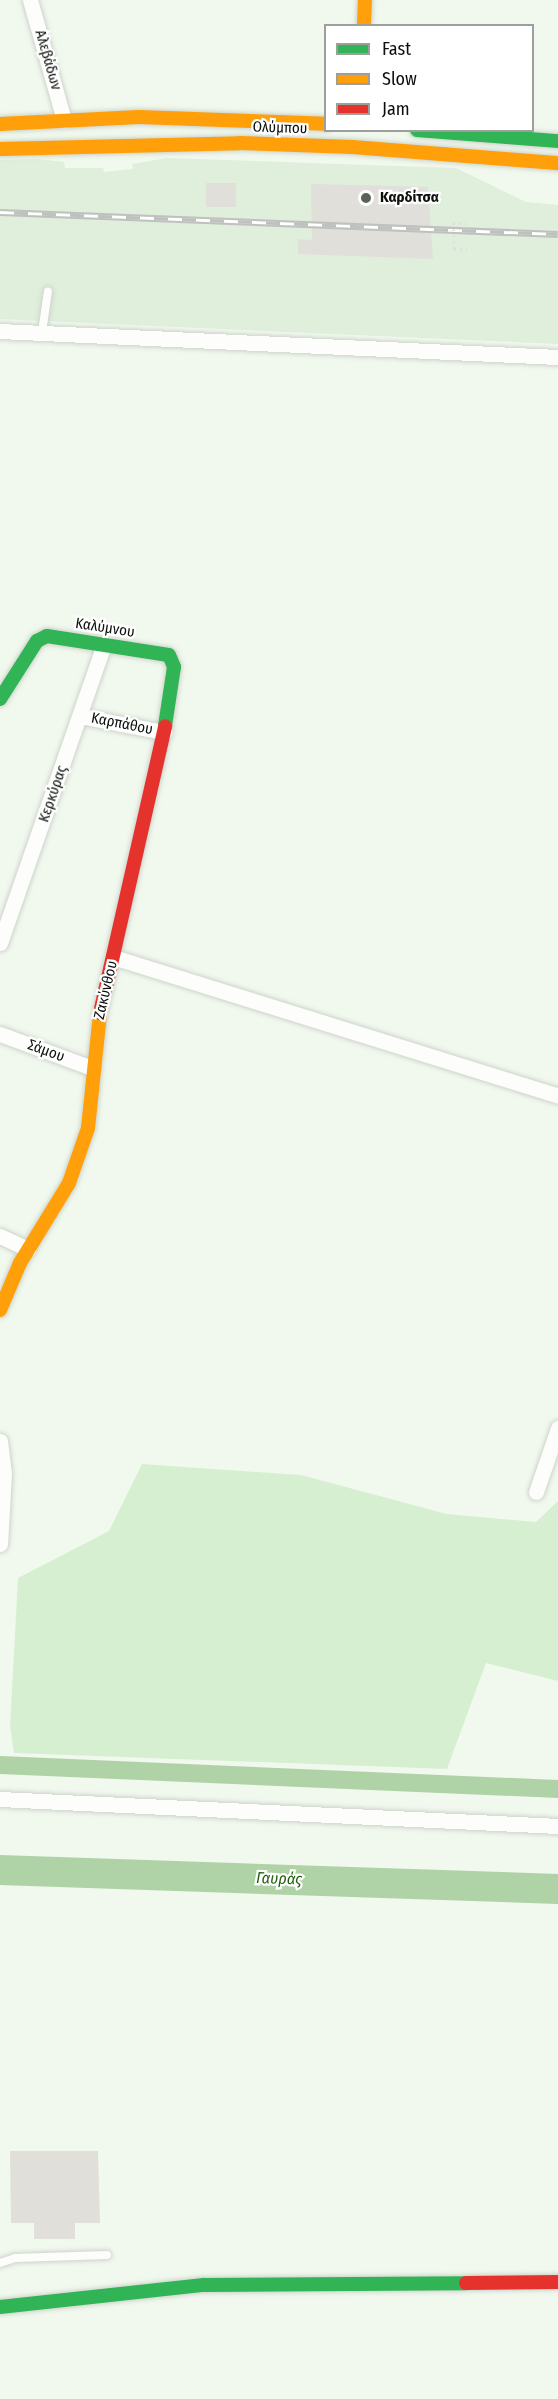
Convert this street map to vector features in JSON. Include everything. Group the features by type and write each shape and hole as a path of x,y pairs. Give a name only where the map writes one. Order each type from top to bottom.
{"street":[{"name":"Αλεβάδων","path":"30,0 64,120"},
{"path":"364,24 365,0"},
{"name":"Ολύμπου","path":"0,124 64,120 215,118 324,124"},
{"path":"363,132 363,148"},
{"path":"443,132 558,141"},
{"name":"Ολύμπου","path":"0,149 166,142 363,148 558,163"},
{"path":"0,330 558,357"},
{"name":"Καλύμνου","path":"0,699 37,641 47,636 169,655"},
{"name":"Κερκύρας","path":"0,943 104,645"},
{"name":"Ζακύνθου","path":"0,1310 28,1249 66,1190 78,1162 88,1128 92,1068 131,863 164,732 174,667 169,655"},
{"name":"Καρπάθου","path":"80,716 164,732"},
{"path":"113,957 558,1096"},
{"name":"Σάμου","path":"0,1034 92,1068"},
{"path":"0,1236 28,1249"},
{"path":"536,1492 558,1428"},
{"path":"0,1441 4,1473 0,1544"},
{"path":"0,1799 558,1826"},
{"path":"0,2307 204,2285 558,2282"}],"lane":[{"path":"42,332 48,291"},
{"path":"0,2263 15,2258 107,2254"}],"path":[{"path":"466,223 453,223 454,249 467,249"}],"shaded area":[{"path":"167,158 456,168 526,202 558,205 558,344 0,319 0,160 37,159 64,162 65,168 103,168 104,172 133,169 132,164"}],"green space":[{"path":"142,1464 301,1475 447,1514 536,1522 558,1501 558,1681 486,1663 447,1769 14,1753 10,1726 18,1578 109,1531"}],"building":[{"path":"206,183 236,183 236,207 206,207"},
{"path":"311,184 428,187 433,259 298,254 298,239 312,240"},
{"path":"10,2151 98,2151 100,2223 75,2223 75,2239 34,2239 34,2223 11,2223"}],"waterway":[{"path":"0,1765 558,1789"},
{"name":"Γαυράς","path":"0,1870 558,1889"}],"railway":[{"path":"0,212 558,234"}],"traffic: fast":[{"path":"443,132 558,141"},
{"path":"0,699 37,641 47,636 169,655 174,667 165,726"},
{"path":"0,2307 204,2285 466,2283"}],"traffic: slow":[{"path":"364,24 365,0"},
{"path":"0,124 139,117 324,124"},
{"path":"0,149 240,143 353,147 558,163"},
{"path":"0,1310 20,1263 69,1183 88,1128 100,1013"}],"traffic: jam":[{"path":"100,1013 165,726"},
{"path":"466,2283 558,2282"}],"place":[{"name":"Καρδίτσα","path":"366,198"}]}
